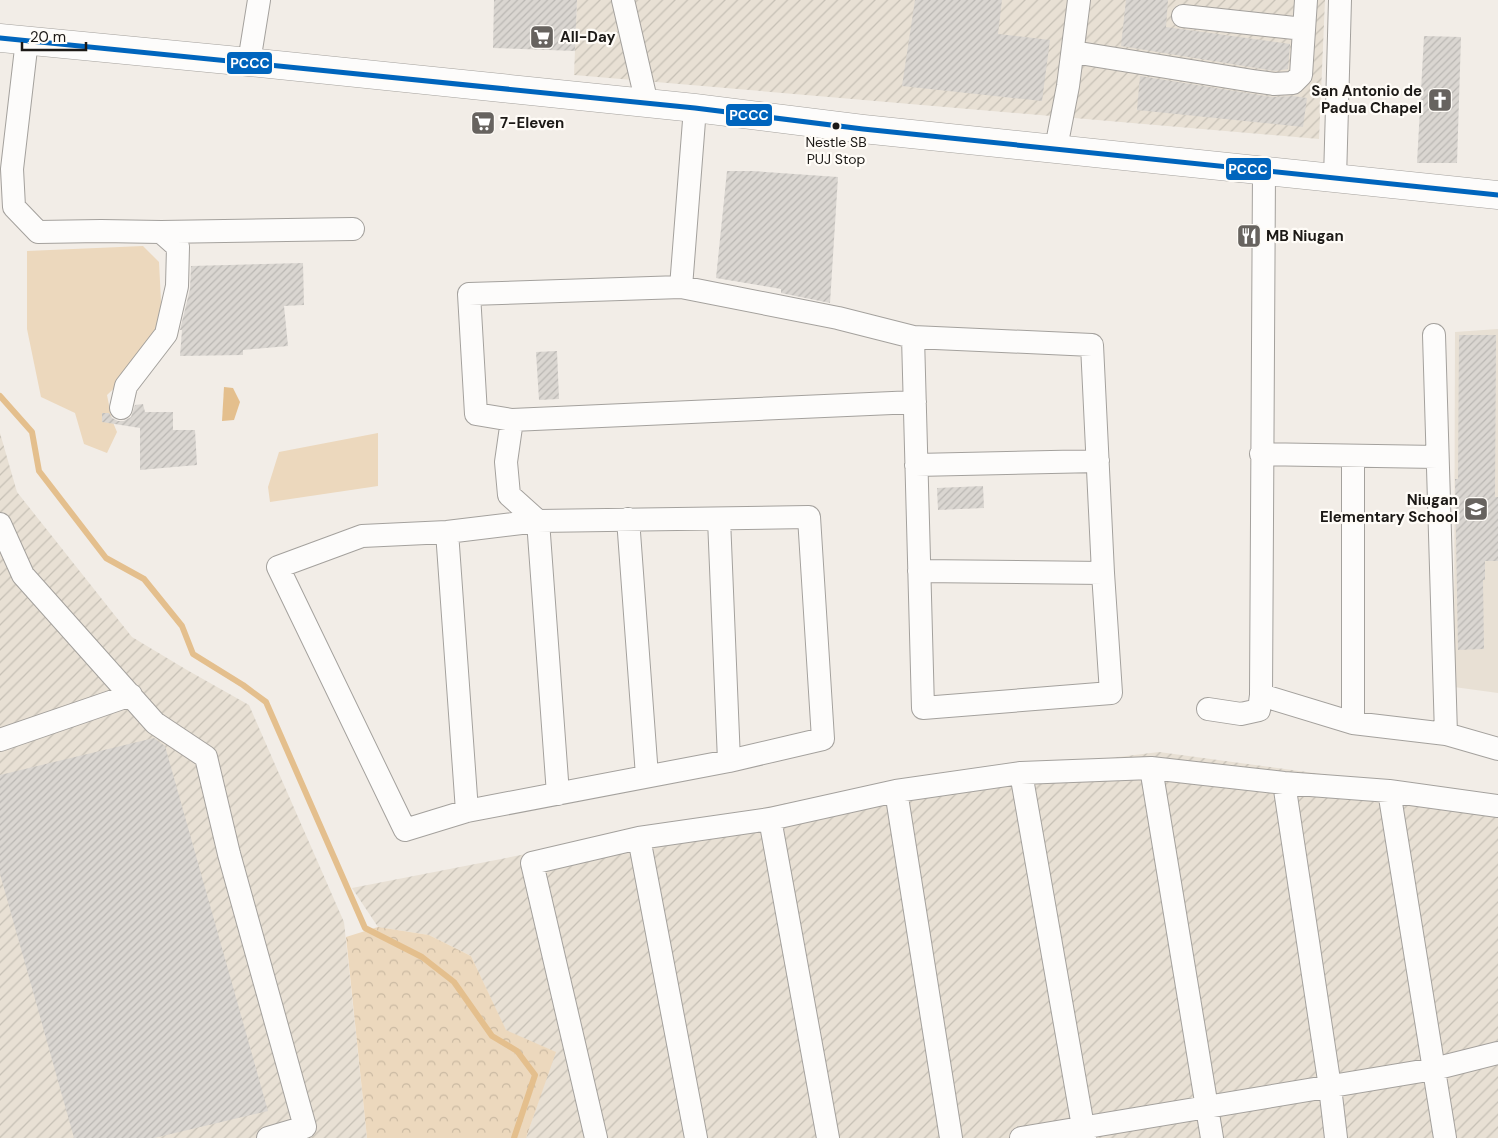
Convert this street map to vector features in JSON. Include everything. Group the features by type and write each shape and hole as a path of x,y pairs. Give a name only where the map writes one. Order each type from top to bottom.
{"highway":[{"path":"0,38 695,108 863,129 1498,195"}],"street":[{"path":"249,62 259,0"},
{"path":"623,0 647,104"},
{"path":"1056,148 1074,52 1078,0"},
{"path":"1074,52 1274,84 1293,83 1301,75 1306,0"},
{"path":"1335,179 1340,0"},
{"path":"1183,16 1304,29"},
{"path":"27,40 12,169 14,207 38,232 353,229"},
{"path":"681,287 695,108"},
{"path":"1208,709 1241,714 1259,710 1261,695 1264,171"},
{"path":"121,408 126,386 166,334 177,286 178,247 161,232"},
{"path":"913,336 915,402 916,465 923,708 1111,693 1102,573 1092,345 913,336 838,318 681,287 469,294 476,414 512,420 915,402"},
{"path":"1434,335 1446,734"},
{"path":"512,420 506,462 509,495 538,521 558,794"},
{"path":"1261,454 1437,457"},
{"path":"1353,456 1353,723"},
{"path":"916,465 1098,461"},
{"path":"809,517 823,739 729,761 467,811 405,830 278,567 362,536 447,532 538,521 628,519 809,517"},
{"path":"628,519 647,776"},
{"path":"720,519 729,761"},
{"path":"0,524 23,575 156,723 206,757 229,854 305,1128 268,1138"},
{"path":"447,532 467,811"},
{"path":"919,570 1102,573"},
{"path":"0,740 131,695"},
{"path":"1261,695 1353,723 1446,734 1498,749"},
{"path":"1150,768 1212,1138"},
{"path":"596,1138 532,863 639,838 770,819 896,791 1021,773 1150,768 1284,783 1389,791 1498,806"},
{"path":"1021,773 1084,1133"},
{"path":"1284,783 1336,1138"},
{"path":"896,791 951,1138"},
{"path":"1389,791 1445,1138"},
{"path":"770,819 828,1138"},
{"path":"639,838 696,1138"},
{"path":"1021,1138 1084,1133 1207,1107 1434,1069 1498,1054"}],"shaded area":[{"path":"577,0 1325,0 1319,139 574,75"},
{"name":"Niugan Elementary School","path":"1498,329 1498,693 1454,687 1455,332"},
{"path":"224,387 233,388 240,402 234,420 222,421"},
{"path":"0,433 17,492 132,637 249,705 344,922 367,1138 0,1138"},
{"path":"1159,752 1498,798 1498,1138 526,1138 555,1052 506,1031 471,956 429,935 378,927 352,888 865,788"}],"green space":[{"path":"143,246 159,262 162,321 125,378 107,395 112,420 117,432 107,453 84,444 75,413 41,397 27,329 27,251"},
{"path":"378,433 378,486 270,502 268,487 279,452"},
{"path":"378,927 429,935 471,956 506,1030 556,1052 526,1138 367,1138 346,937"}],"building":[{"path":"494,0 577,0 575,51 493,48"},
{"path":"915,0 1002,0 998,34 1050,40 1042,101 902,86"},
{"path":"1126,0 1168,0 1166,27 1290,44 1288,69 1275,71 1121,46"},
{"name":"San Antonio de Padua Chapel","path":"1424,36 1461,37 1457,163 1417,163"},
{"path":"1140,76 1272,97 1293,96 1307,98 1303,127 1137,110"},
{"path":"727,171 838,177 830,303 781,293 781,289 716,278"},
{"path":"303,263 304,305 284,306 288,346 243,350 243,355 180,356 182,330 180,330 190,289 191,266"},
{"name":"Niugan Elementary School","path":"1459,335 1496,335 1495,497 1498,497 1498,561 1485,561 1485,580 1483,580 1484,649 1458,650 1455,479 1458,479"},
{"path":"557,351 559,399 539,400 536,352"},
{"path":"143,404 145,412 173,412 173,430 195,430 197,465 140,470 140,428 102,422 102,413 109,413 112,418 124,421 131,417 135,405"},
{"path":"983,486 984,508 938,510 937,488"},
{"path":"154,738 165,746 268,1111 154,1138 74,1138 0,874 0,775"}],"waterway":[{"path":"0,396 32,432 39,471 106,558 144,579 182,626 193,654 243,685 266,702 365,928 422,957 454,982 492,1036 517,1051 535,1075 514,1138"}],"transit line":[{"name":"PCCC","path":"0,38 695,108 863,129 1498,195"}],"place":[{"name":"All-Day","path":"542,37"},
{"name":"San Antonio de Padua Chapel","path":"1440,100"},
{"name":"7-Eleven","path":"483,123"},
{"name":"Nestle SB PUJ Stop","path":"836,126"},
{"name":"MB Niugan","path":"1249,236"},
{"name":"Niugan Elementary School","path":"1476,509"}]}
